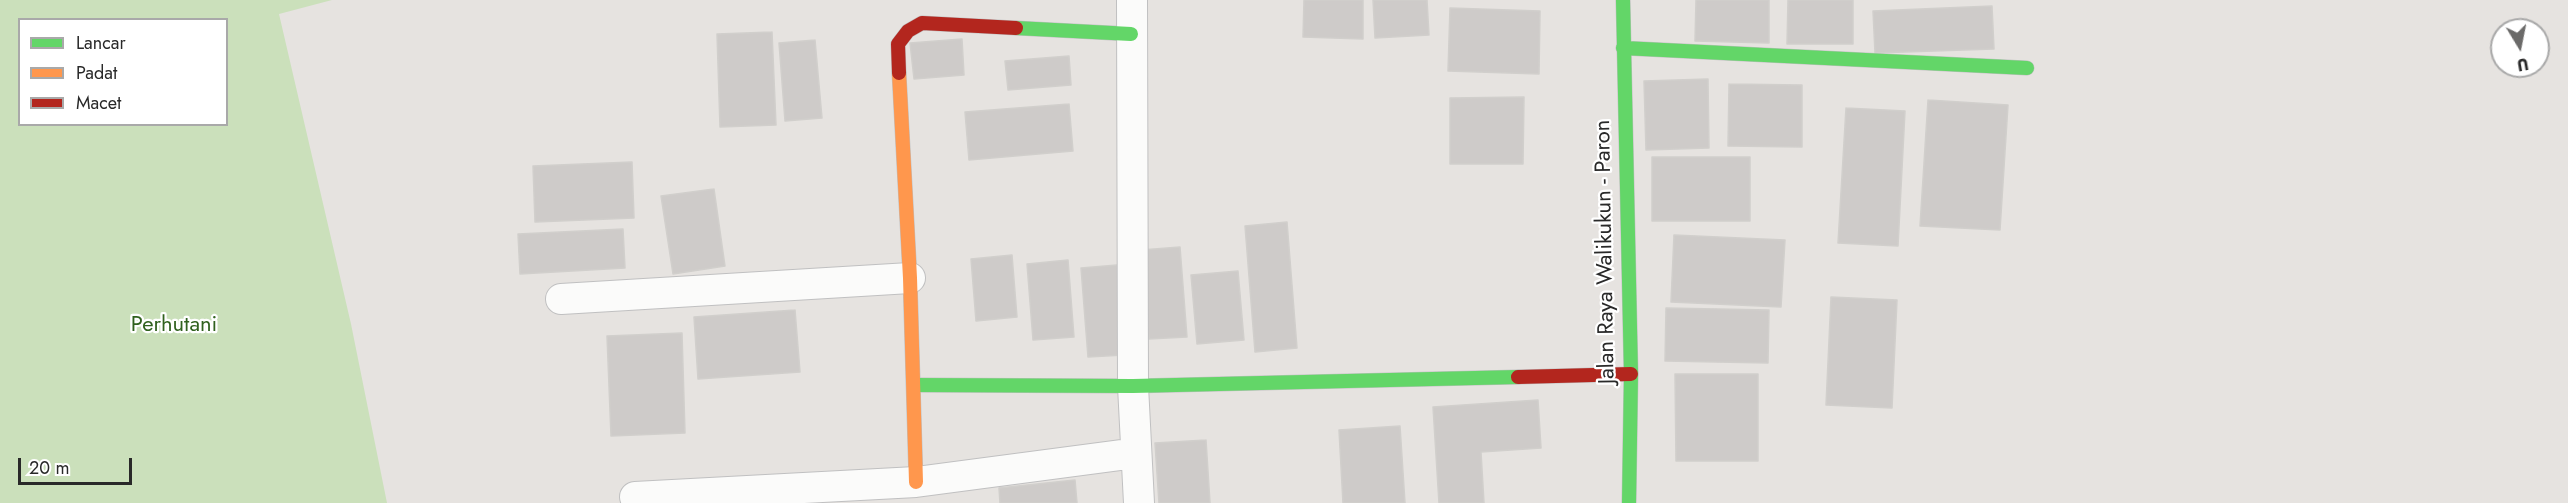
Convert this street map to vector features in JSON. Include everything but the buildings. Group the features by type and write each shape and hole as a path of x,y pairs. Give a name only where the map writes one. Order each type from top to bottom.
{"street":[{"path":"1132,0 1133,386 1139,503"},
{"name":"Jalan Raya Walikukun - Paron","path":"1623,0 1631,374 1629,503"},
{"path":"916,482 910,278 898,44 908,31 922,23 1131,34"},
{"path":"1623,48 2027,68"},
{"path":"561,299 910,278"},
{"path":"914,385 1133,386 1631,374"},
{"path":"634,497 916,482 1136,453"}],"green space":[{"name":"Perhutani","path":"0,0 332,0 279,14 351,324 387,503 0,503"}],"traffic: fast":[{"path":"1623,0 1631,374 1629,503"},
{"path":"1016,28 1131,34"},
{"path":"1623,48 2027,68"},
{"path":"914,385 1133,386 1518,377"}],"traffic: slow":[{"path":"899,73 910,278 916,482"}],"traffic: jam":[{"path":"899,73 898,44 908,31 922,23 1016,28"},
{"path":"1518,377 1631,374"}]}
